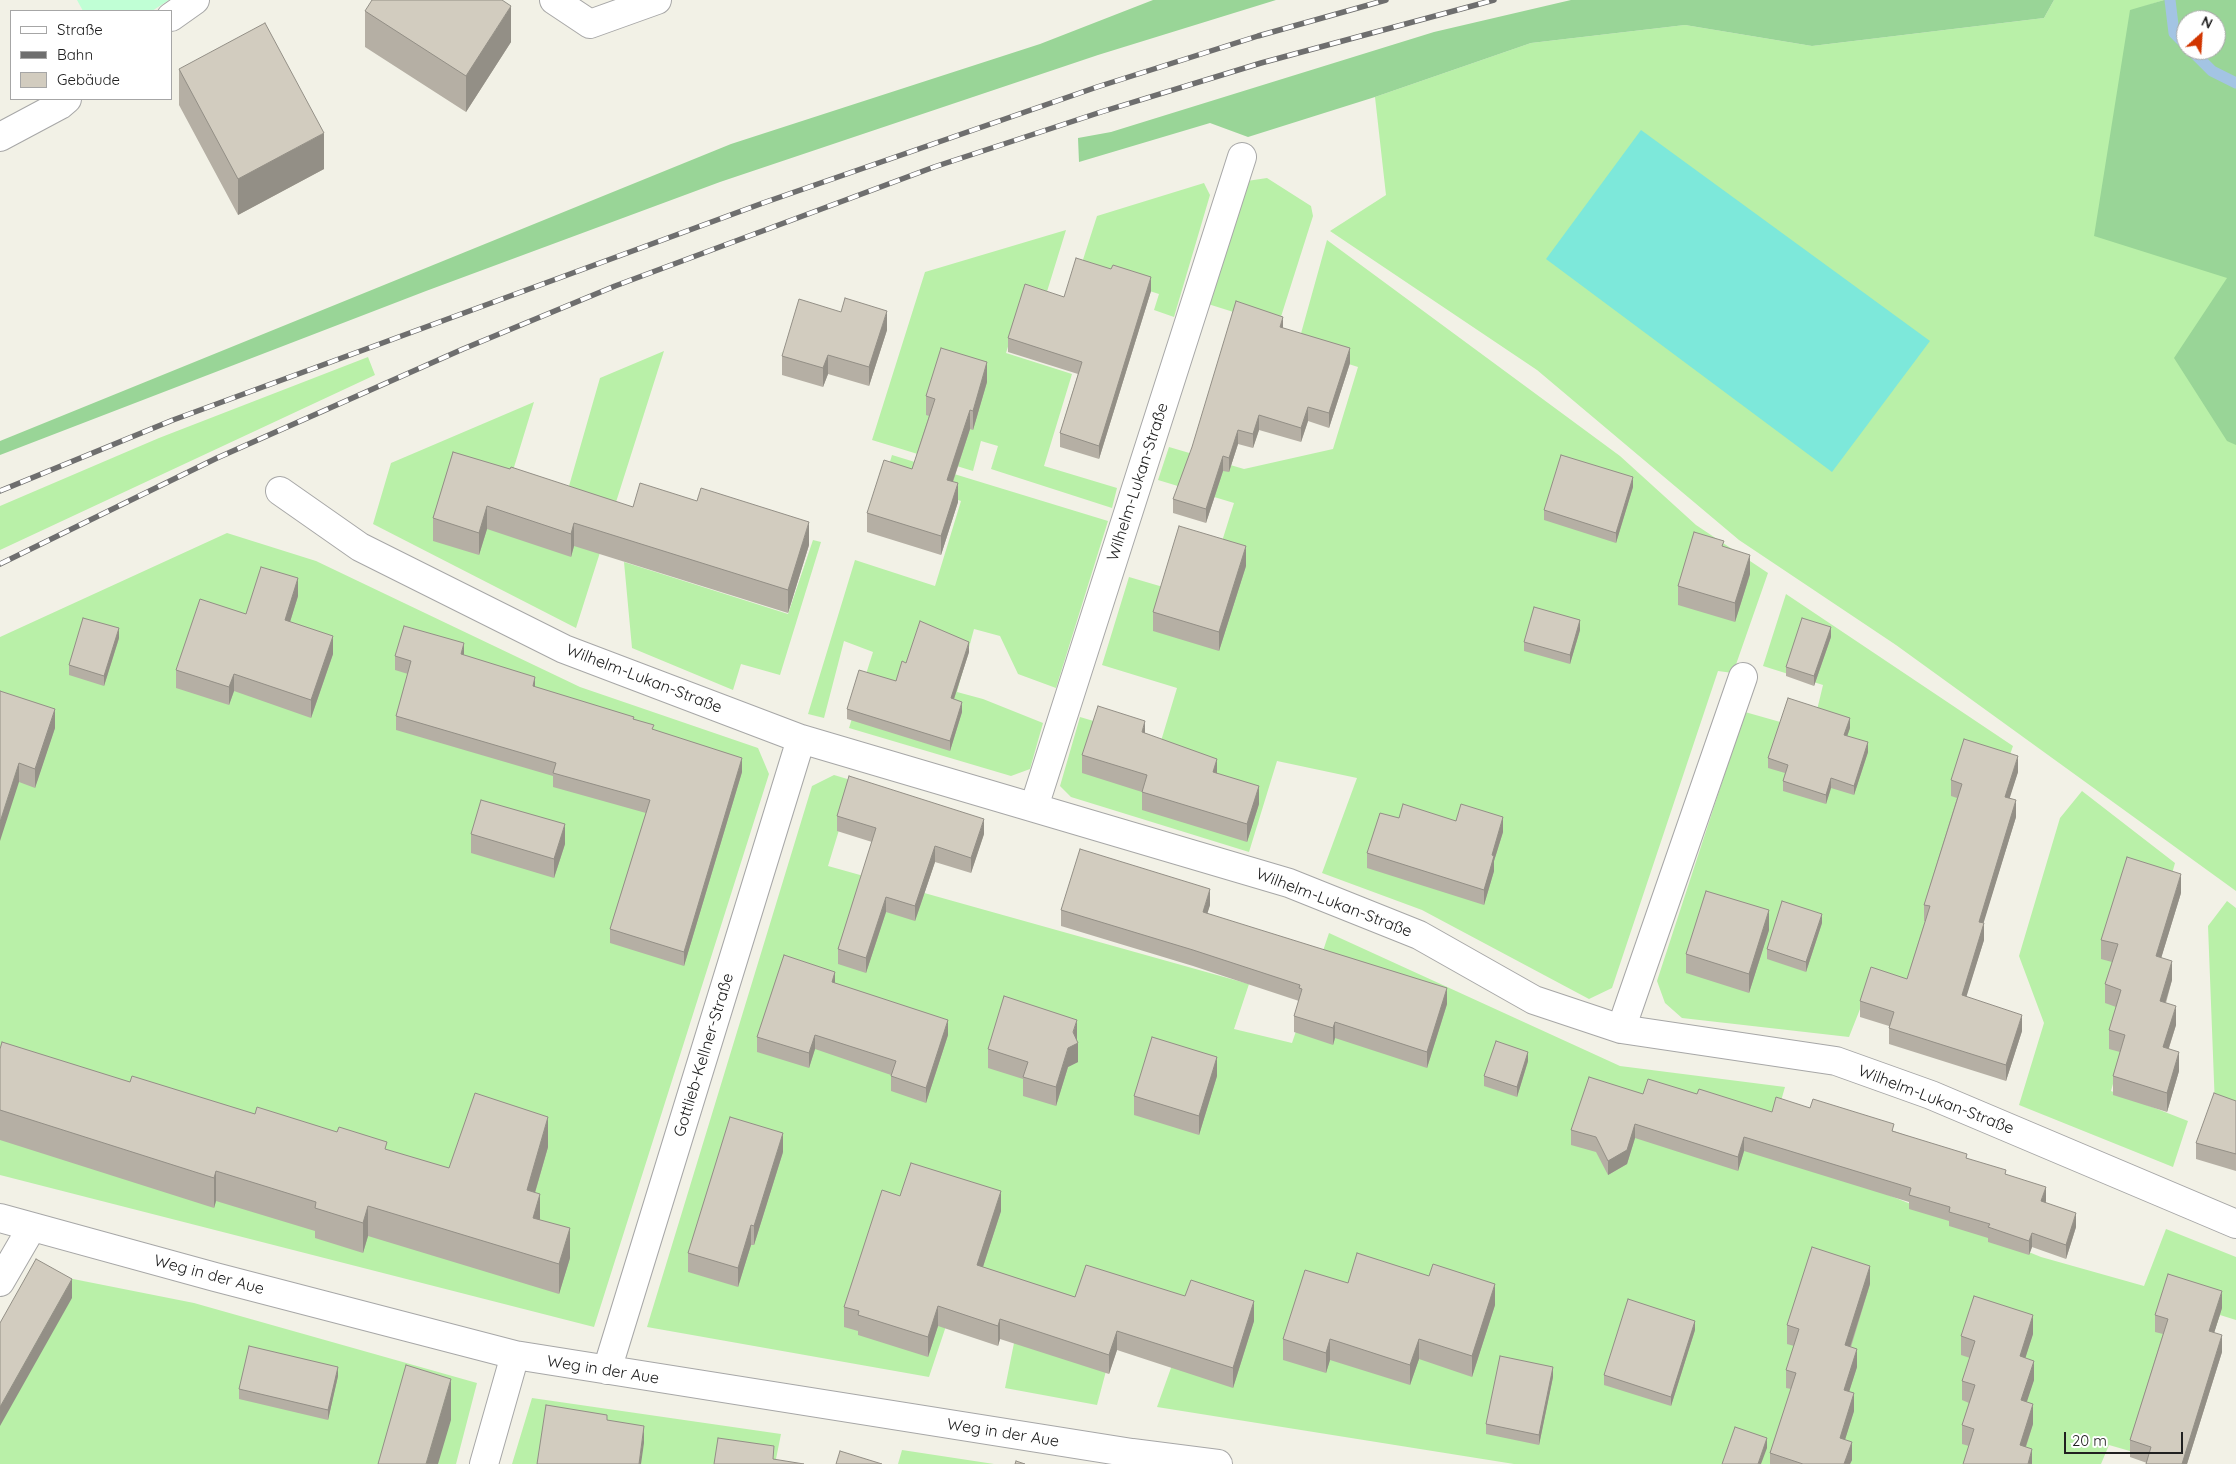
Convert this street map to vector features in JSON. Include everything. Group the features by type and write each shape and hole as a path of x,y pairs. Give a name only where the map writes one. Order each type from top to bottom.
{"street":[{"path":"172,16 195,0"},
{"path":"554,0 590,24 657,0"},
{"path":"0,136 60,105 66,100"},
{"name":"Wilhelm-Lukan-Straße","path":"1034,807 1242,157"},
{"name":"Wilhelm-Lukan-Straße","path":"280,491 360,547 564,649 801,739 1289,883 1419,935 1534,1000 1621,1029 1836,1061 1931,1096 2236,1224"},
{"path":"1621,1029 1743,677"},
{"name":"Gottlieb-Kellner-Straße","path":"607,1370 801,739"},
{"name":"Weg in der Aue","path":"0,1218 374,1320 515,1355 1131,1459 1218,1464"},
{"path":"0,1282 32,1227"},
{"path":"484,1464 515,1355"}],"green space":[{"path":"77,0 169,0 154,10 82,10"},
{"path":"1153,0 1276,0 1098,55 720,182 426,291 0,455 0,441 731,144 1040,44"},
{"path":"1571,0 2054,0 2044,18 1812,46 1685,25 1531,43 1375,97 1248,137 1210,123 1079,162 1078,138 1111,132 1434,32"},
{"path":"2054,0 2164,0 2130,11 2227,278 2236,286 2236,891 1896,645 1739,540 1537,370 1330,231 1386,195 1375,97 1531,43 1685,25 1812,46 2044,18"},
{"path":"2164,0 2236,0 2236,445 2227,441 2174,358 2227,278 2094,236 2130,10"},
{"path":"1267,178 1311,206 1313,216 1278,326 1208,304 1247,181"},
{"path":"1204,183 1210,195 1174,317 1154,310 1159,294 1080,269 1097,216"},
{"path":"1066,230 1045,298 1026,290 1006,353 1072,374 1044,466 1117,488 1112,508 991,469 998,446 981,441 973,471 872,440 925,272"},
{"path":"1327,240 1620,456 1696,525 1768,573 1733,673 1718,671 1612,988 1589,999 1422,910 1322,873 1357,778 1277,761 1249,852 1071,797 1060,786 1080,717 1161,741 1177,688 1102,665 1129,577 1204,599 1234,503 1158,480 1169,447 1244,469 1333,449 1358,367 1308,351 1300,337"},
{"path":"664,351 576,628 373,524 391,463 534,402 511,477 567,493 600,378"},
{"path":"368,357 375,375 0,550 0,506 159,438"},
{"path":"892,455 1108,521 1056,688 1018,674 1000,636 974,629 957,692 983,699 1043,723 1030,769 1011,776 849,728 873,652 844,641 824,718 808,714 855,560 935,586 961,501 886,475"},
{"path":"227,533 316,561 580,687 758,748 769,774 594,1327 0,1175 0,637"},
{"path":"813,540 821,542 780,675 741,664 733,690 632,648 624,562 788,614"},
{"path":"1786,594 2013,746 1930,986 1862,1004 1849,1037 1682,1018 1665,1003 1657,981 1745,712 1812,731 1823,685 1763,666"},
{"path":"834,775 854,781 828,866 1249,984 1234,1029 1292,1043 1329,933 1620,1066 1785,1087 1768,1146 2041,1257 2144,1286 2166,1229 2236,1257 2236,1320 2220,1315 2168,1462 2109,1445 2101,1464 1514,1464 1157,1407 1186,1326 1123,1307 1097,1405 1005,1388 1023,1298 962,1278 929,1377 647,1327 812,786"},
{"path":"2082,791 2175,863 2111,1091 2188,1121 2173,1167 2019,1105 2044,1023 2019,956 2060,818"},
{"path":"2227,901 2236,908 2236,1113 2215,1107 2208,926"},
{"path":"58,1276 194,1303 477,1383 456,1464 0,1464 0,1384"},
{"path":"532,1398 781,1434 775,1464 512,1464"},
{"path":"902,1450 994,1464 898,1464"}],"shaded area":[{"path":"1641,130 1930,341 1832,472 1546,259"}],"building":[{"path":"372,0 502,0 511,6 466,76 365,11"},
{"path":"265,23 324,133 238,179 179,69"},
{"path":"1076,258 1111,269 1113,265 1151,277 1099,446 1060,433 1082,362 1008,338 1025,284 1064,297"},
{"path":"845,298 887,311 869,367 828,355 823,368 782,356 799,299 841,312"},
{"path":"1236,301 1283,317 1280,327 1350,348 1329,413 1308,407 1301,428 1259,415 1253,434 1238,430 1229,458 1223,456 1206,509 1173,499 1192,447"},
{"path":"941,348 987,362 973,411 970,410 947,480 958,483 941,536 867,513 884,460 912,469 935,399 926,396"},
{"path":"453,452 510,469 511,467 633,507 640,483 697,501 701,488 809,522 788,590 574,523 571,534 487,506 479,533 433,518"},
{"path":"1561,455 1633,477 1616,533 1544,510"},
{"path":"1179,526 1246,546 1219,632 1153,612"},
{"path":"1694,532 1724,541 1722,546 1750,555 1735,603 1678,586"},
{"path":"261,567 298,578 285,620 333,636 311,700 234,674 229,687 176,670 200,599 246,614"},
{"path":"1534,607 1580,620 1570,655 1524,642"},
{"path":"83,618 119,628 104,676 69,665"},
{"path":"1802,618 1831,627 1814,676 1786,667"},
{"path":"920,621 969,642 951,698 962,702 950,741 847,709 859,670 896,681 902,661 906,663"},
{"path":"404,626 464,643 461,654 535,677 533,686 634,717 633,719 654,725 652,729 742,758 684,952 610,929 650,800 553,773 556,763 396,716 411,661 395,656"},
{"path":"0,691 55,709 35,769 19,763 0,822"},
{"path":"1788,698 1850,718 1844,735 1868,742 1854,786 1831,778 1826,795 1783,781 1788,765 1768,758"},
{"path":"1098,706 1145,721 1142,732 1217,759 1213,772 1259,786 1247,824 1142,792 1147,775 1082,755"},
{"path":"1964,739 2018,756 2005,797 2016,800 1979,922 1984,923 1962,995 2022,1015 2006,1065 1889,1028 1894,1012 1860,1001 1871,967 1907,979 1930,906 1924,905 1962,784 1951,780"},
{"path":"849,776 984,819 971,858 935,846 915,906 886,897 866,958 838,949 876,828 837,816"},
{"path":"481,800 565,824 554,859 471,834"},
{"path":"1403,804 1456,821 1461,804 1503,817 1484,890 1367,853 1380,813 1399,818"},
{"path":"1080,849 1210,889 1203,912 1447,988 1427,1052 1335,1022 1333,1028 1294,1016 1302,989 1299,988 1300,985 1061,910"},
{"path":"2127,857 2181,874 2156,956 2172,961 2160,1001 2176,1006 2163,1047 2179,1052 2167,1093 2113,1076 2125,1035 2109,1030 2121,990 2105,984 2118,944 2101,940"},
{"path":"1706,891 1769,910 1749,974 1686,954"},
{"path":"1782,901 1822,914 1806,962 1767,949"},
{"path":"784,955 835,972 832,982 948,1020 926,1088 891,1076 896,1061 815,1035 809,1053 757,1037"},
{"path":"1004,996 1077,1020 1073,1032 1078,1043 1068,1048 1056,1087 1023,1077 1028,1062 988,1049"},
{"path":"1152,1037 1217,1057 1199,1116 1134,1096"},
{"path":"1496,1041 1528,1052 1517,1087 1484,1076"},
{"path":"2,1042 130,1082 132,1076 255,1114 257,1107 337,1132 339,1127 387,1142 385,1149 449,1168 475,1093 548,1117 527,1190 540,1194 533,1218 570,1228 559,1264 368,1206 363,1223 315,1208 316,1202 216,1171 214,1178 0,1110 0,1049"},
{"path":"1589,1077 1643,1094 1648,1079 1697,1094 1699,1089 1772,1112 1776,1097 1810,1108 1813,1099 1894,1124 1892,1131 1967,1154 1966,1158 2006,1170 2005,1174 2046,1187 2041,1201 2076,1213 2066,1245 2032,1233 2029,1241 1988,1227 1990,1224 1949,1212 1950,1207 1909,1195 1911,1188 1744,1137 1738,1157 1635,1124 1627,1150 1608,1161 1596,1137 1571,1130"},
{"path":"2214,1093 2236,1101 2236,1154 2196,1143"},
{"path":"730,1117 783,1133 754,1226 751,1225 738,1268 688,1253"},
{"path":"911,1163 1001,1191 977,1265 1075,1297 1086,1265 1185,1296 1191,1280 1254,1301 1233,1368 1117,1331 1109,1355 1000,1319 998,1326 938,1306 928,1337 858,1315 859,1311 844,1307 882,1190 900,1196"},
{"path":"1812,1247 1870,1266 1845,1345 1857,1349 1844,1390 1854,1393 1840,1438 1852,1442 1844,1464 1803,1464 1770,1453 1796,1373 1786,1370 1799,1329 1787,1325"},
{"path":"1357,1253 1429,1276 1433,1264 1495,1284 1472,1356 1419,1339 1410,1365 1330,1339 1326,1353 1283,1339 1305,1270 1348,1283"},
{"path":"36,1259 72,1279 0,1407 0,1323"},
{"path":"2168,1274 2222,1291 2209,1331 2222,1335 2182,1464 2146,1464 2151,1447 2130,1440 2168,1319 2155,1315"},
{"path":"1974,1296 2033,1315 2020,1356 2034,1361 2021,1400 2033,1404 2020,1445 2032,1449 2028,1464 1963,1464 1974,1429 1962,1425 1975,1385 1962,1381 1975,1341 1961,1336"},
{"path":"1628,1299 1695,1321 1671,1397 1604,1375"},
{"path":"249,1346 338,1367 328,1410 239,1389"},
{"path":"1500,1356 1553,1367 1539,1435 1486,1424"},
{"path":"406,1365 451,1379 426,1464 378,1464"},
{"path":"546,1405 607,1415 607,1420 644,1426 639,1464 537,1464"},
{"path":"1735,1427 1767,1438 1758,1464 1722,1464"},
{"path":"718,1438 774,1446 773,1459 804,1464 714,1464"},
{"path":"840,1451 882,1464 836,1464"}],"waterway":[{"path":"2170,0 2174,33 2176,35"},
{"path":"2201,60 2212,71 2236,83"}],"railway":[{"path":"0,491 173,420 763,203 1097,87 1258,36 1386,0"},
{"path":"0,564 217,458 463,349 615,286 934,167 1101,112 1261,63 1494,0"}]}
